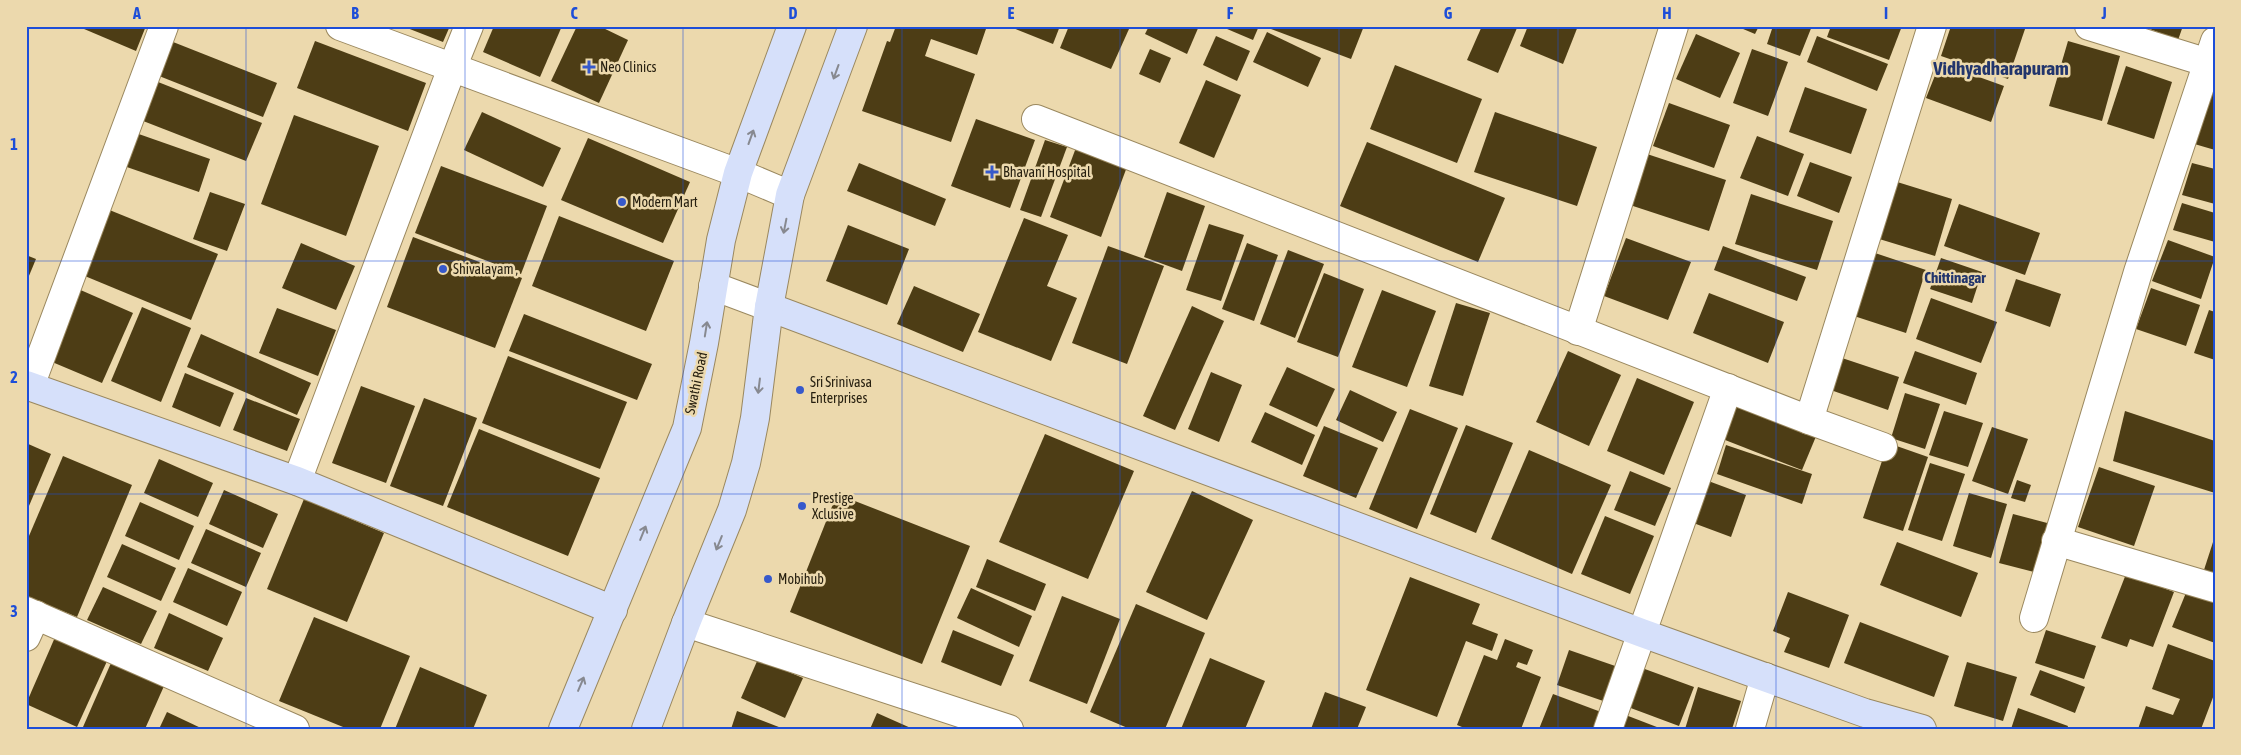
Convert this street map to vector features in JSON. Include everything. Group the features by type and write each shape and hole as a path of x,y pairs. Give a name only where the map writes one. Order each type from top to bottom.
{"street":[{"path":"164,26 28,385 297,481 613,610"},
{"path":"340,26 738,173 790,195"},
{"path":"297,481 452,68 470,26"},
{"name":"Swathi Road","path":"563,729 686,428 704,343 721,240 738,173 792,26"},
{"path":"646,729 686,623 732,510 746,463 769,307 790,195 853,26"},
{"path":"1578,330 1674,26"},
{"path":"1809,420 1932,26"},
{"path":"2034,618 2138,272 2212,56 2089,26"},
{"path":"1036,119 1809,420 1883,447"},
{"path":"713,286 1642,633 1765,676 1863,721 1922,729"},
{"path":"1608,729 1728,388"},
{"path":"2056,541 2215,588"},
{"path":"29,621 254,721 295,729"},
{"path":"686,623 1009,729"},
{"path":"1750,729 1765,676"}],"building":[{"path":"77,26 146,26 136,51"},
{"path":"402,26 450,26 443,42"},
{"path":"494,26 562,26 540,77 483,52"},
{"path":"577,26 599,26 628,40 599,103 551,81"},
{"path":"896,26 987,26 977,55 931,39 925,56 975,74 951,142 862,111 887,41 890,42"},
{"path":"1008,26 1060,26 1053,44"},
{"path":"1069,26 1124,26 1129,29 1111,69 1060,48"},
{"path":"1149,26 1199,26 1187,54 1145,34"},
{"path":"1220,26 1259,26 1253,40"},
{"path":"1272,26 1364,26 1351,59 1271,29"},
{"path":"1482,26 1513,26 1517,28 1498,73 1467,60"},
{"path":"1528,26 1578,26 1563,64 1520,46"},
{"path":"1736,26 1759,26 1755,34"},
{"path":"1773,26 1812,26 1800,56 1767,44"},
{"path":"1831,26 1902,26 1889,60 1827,37"},
{"path":"1951,26 2017,26 2025,29 2008,79 1941,56"},
{"path":"2142,26 2183,26 2178,40"},
{"path":"1267,32 1321,58 1308,87 1253,62"},
{"path":"1696,34 1740,53 1720,98 1676,79"},
{"path":"1216,36 1250,51 1237,81 1203,65"},
{"path":"1817,36 1888,64 1877,91 1807,62"},
{"path":"168,40 277,83 263,117 154,74"},
{"path":"315,41 426,83 408,131 297,88"},
{"path":"2068,41 2120,56 2102,121 2049,106"},
{"path":"1150,49 1171,58 1160,83 1139,74"},
{"path":"1752,49 1788,62 1768,116 1733,103"},
{"path":"1940,63 2004,86 1991,122 1926,98"},
{"path":"1395,65 1482,99 1457,163 1370,129"},
{"path":"2126,66 2172,82 2154,139 2107,124"},
{"path":"153,80 262,123 246,161 138,119"},
{"path":"1206,80 1241,95 1214,158 1179,143"},
{"path":"2215,80 2215,150 2191,143"},
{"path":"1805,87 1867,109 1851,154 1789,132"},
{"path":"1669,103 1730,125 1714,168 1653,146"},
{"path":"482,112 561,148 543,187 464,150"},
{"path":"1495,112 1597,147 1577,206 1474,172"},
{"path":"294,115 379,146 346,236 261,204"},
{"path":"976,119 1035,140 1010,208 951,186"},
{"path":"133,132 210,159 199,192 121,165"},
{"path":"1757,136 1804,154 1788,196 1740,178"},
{"path":"588,138 690,182 663,243 561,200"},
{"path":"1045,140 1067,147 1041,217 1020,210"},
{"path":"1367,142 1505,198 1478,262 1340,206"},
{"path":"1077,145 1128,164 1101,237 1050,217"},
{"path":"1647,154 1726,180 1709,231 1630,205"},
{"path":"1810,162 1852,177 1839,213 1797,196"},
{"path":"859,163 946,199 935,226 847,191"},
{"path":"2192,163 2215,169 2215,204 2182,195"},
{"path":"441,166 547,206 521,274 415,233"},
{"path":"1894,181 1952,199 1935,256 1876,238"},
{"path":"210,192 245,204 227,251 193,239"},
{"path":"1167,192 1205,206 1182,271 1144,257"},
{"path":"1751,194 1833,221 1817,270 1735,244"},
{"path":"2182,203 2215,213 2215,242 2173,230"},
{"path":"1959,204 2040,233 2025,275 1944,246"},
{"path":"107,209 218,254 191,320 80,274"},
{"path":"559,216 674,261 646,331 532,286"},
{"path":"1024,218 1068,235 1047,286 1077,298 1051,361 978,332"},
{"path":"1209,224 1244,235 1221,301 1186,290"},
{"path":"848,225 909,249 887,305 826,281"},
{"path":"413,237 522,278 495,348 387,307"},
{"path":"1626,238 1691,262 1668,320 1604,296"},
{"path":"2168,240 2215,257 2201,299 2152,281"},
{"path":"301,243 355,266 336,310 282,288"},
{"path":"1247,243 1278,255 1254,321 1222,309"},
{"path":"1108,246 1164,266 1127,364 1072,343"},
{"path":"1723,246 1806,277 1797,301 1714,270"},
{"path":"1288,250 1324,264 1295,338 1260,324"},
{"path":"1875,253 1926,270 1906,333 1854,316"},
{"path":"26,255 36,259 26,283"},
{"path":"1941,258 1982,272 1972,303 1930,289"},
{"path":"1324,273 1364,289 1338,357 1297,342"},
{"path":"2016,279 2061,294 2050,327 2005,311"},
{"path":"914,286 980,314 963,352 897,324"},
{"path":"76,288 133,313 102,383 45,359"},
{"path":"2151,288 2200,305 2186,346 2136,329"},
{"path":"1382,290 1436,311 1407,387 1352,367"},
{"path":"1709,293 1784,322 1768,363 1693,333"},
{"path":"1931,298 1997,322 1981,363 1916,339"},
{"path":"1456,303 1490,313 1463,396 1429,386"},
{"path":"1192,306 1224,321 1175,430 1143,416"},
{"path":"142,307 191,328 161,402 111,381"},
{"path":"277,308 336,330 318,376 259,353"},
{"path":"2209,310 2215,312 2215,360 2194,353"},
{"path":"524,314 652,364 637,400 509,351"},
{"path":"201,334 311,383 297,415 187,367"},
{"path":"1568,351 1621,375 1589,446 1536,422"},
{"path":"1915,351 1977,373 1966,405 1903,383"},
{"path":"1833,355 1899,377 1888,410 1822,387"},
{"path":"508,356 627,402 600,469 482,423"},
{"path":"1287,367 1335,389 1317,427 1269,405"},
{"path":"1211,372 1242,385 1219,442 1188,429"},
{"path":"185,373 234,393 220,427 172,407"},
{"path":"1637,378 1694,402 1664,475 1607,451"},
{"path":"361,386 415,406 386,483 332,463"},
{"path":"1350,390 1397,412 1383,442 1336,420"},
{"path":"1905,393 1940,404 1925,449 1891,438"},
{"path":"246,398 300,419 287,451 233,430"},
{"path":"424,398 477,418 443,506 390,486"},
{"path":"1734,402 1817,434 1802,470 1720,438"},
{"path":"1410,409 1458,428 1417,529 1369,509"},
{"path":"1944,411 1983,423 1968,467 1929,455"},
{"path":"2125,411 2215,441 2215,493 2113,461"},
{"path":"1265,412 1315,435 1302,465 1251,442"},
{"path":"1466,425 1513,443 1476,533 1430,514"},
{"path":"1324,426 1378,448 1356,498 1303,476"},
{"path":"1992,427 2028,439 2008,494 1972,481"},
{"path":"479,429 600,478 568,556 447,507"},
{"path":"1045,434 1134,471 1088,579 999,542"},
{"path":"26,443 51,454 26,513"},
{"path":"1888,443 1928,457 1903,531 1863,518"},
{"path":"1726,445 1812,474 1802,504 1717,474"},
{"path":"1529,450 1611,485 1572,574 1491,539"},
{"path":"63,456 132,485 77,617 26,596 26,543"},
{"path":"159,459 213,483 198,517 144,493"},
{"path":"1930,463 1965,474 1942,541 1908,530"},
{"path":"2099,467 2155,486 2134,546 2078,527"},
{"path":"1630,471 1671,488 1655,526 1614,510"},
{"path":"1703,479 1746,495 1731,537 1688,521"},
{"path":"2017,480 2031,485 2025,502 2011,498"},
{"path":"224,490 278,514 263,548 209,524"},
{"path":"1192,491 1253,520 1207,620 1146,592"},
{"path":"1969,493 2007,504 1991,558 1953,546"},
{"path":"837,494 970,546 922,664 790,612"},
{"path":"304,499 384,533 347,622 267,589"},
{"path":"140,502 194,526 179,560 125,536"},
{"path":"2013,514 2051,524 2038,573 1999,563"},
{"path":"1605,516 1654,536 1630,594 1581,574"},
{"path":"206,529 261,553 246,587 191,563"},
{"path":"2215,539 2215,577 2203,573"},
{"path":"1897,542 1978,573 1961,617 1880,585"},
{"path":"122,544 176,568 161,601 107,577"},
{"path":"987,559 1046,584 1035,611 976,587"},
{"path":"188,568 242,592 227,626 173,602"},
{"path":"2126,574 2174,592 2153,647 2130,639 2127,647 2101,638"},
{"path":"1410,577 1480,604 1472,624 1498,634 1492,651 1466,641 1437,717 1366,690"},
{"path":"2190,583 2215,592 2215,643 2172,627"},
{"path":"103,587 157,611 141,644 87,620"},
{"path":"971,588 1032,616 1019,647 957,618"},
{"path":"1788,592 1849,615 1829,668 1784,652 1790,638 1773,631"},
{"path":"1062,596 1120,619 1087,704 1029,681"},
{"path":"1136,604 1205,633 1165,729 1130,729 1090,712"},
{"path":"169,613 223,638 208,671 154,648"},
{"path":"314,617 410,656 380,729 348,729 279,701"},
{"path":"1860,622 1949,656 1934,697 1844,663"},
{"path":"953,630 1014,655 1001,686 941,662"},
{"path":"2046,630 2096,646 2084,679 2035,663"},
{"path":"56,635 108,659 77,727 26,704"},
{"path":"1505,639 1533,650 1527,665 1518,662 1516,667 1541,677 1521,729 1467,729 1457,725 1484,655 1497,660"},
{"path":"2168,644 2215,661 2215,692 2201,729 2138,729 2146,706 2173,715 2180,699 2152,689"},
{"path":"1569,650 1621,668 1609,703 1557,685"},
{"path":"1210,658 1265,681 1245,729 1181,729"},
{"path":"758,659 803,678 785,718 741,698"},
{"path":"1967,662 2017,677 2003,721 1954,706"},
{"path":"111,663 164,686 145,729 83,727"},
{"path":"420,667 487,695 473,729 395,729"},
{"path":"1642,668 1694,687 1679,726 1628,707"},
{"path":"2040,670 2085,687 2075,713 2030,695"},
{"path":"1698,687 1741,701 1732,729 1685,729"},
{"path":"1325,692 1366,707 1357,729 1311,729"},
{"path":"1553,694 1609,715 1604,729 1539,729"},
{"path":"2018,708 2068,726 2067,729 2011,729"},
{"path":"737,711 784,729 731,729"},
{"path":"167,712 203,729 159,729"},
{"path":"877,713 913,729 870,729"},
{"path":"1623,714 1662,729 1618,729"}],"place":[{"name":"Neo Clinics","path":"589,67"},
{"name":"Bhavani Hospital","path":"992,172"},
{"name":"Modern Mart","path":"622,202"},
{"name":"Shivalayam ,","path":"443,269"},
{"name":"Sri Srinivasa Enterprises","path":"800,390"},
{"name":"Prestige Xclusive","path":"802,506"},
{"name":"Mobihub","path":"768,579"}],"district":[{"name":"Vidhyadharapuram","path":"2001,68"},
{"name":"Chittinagar","path":"1955,277"}]}
